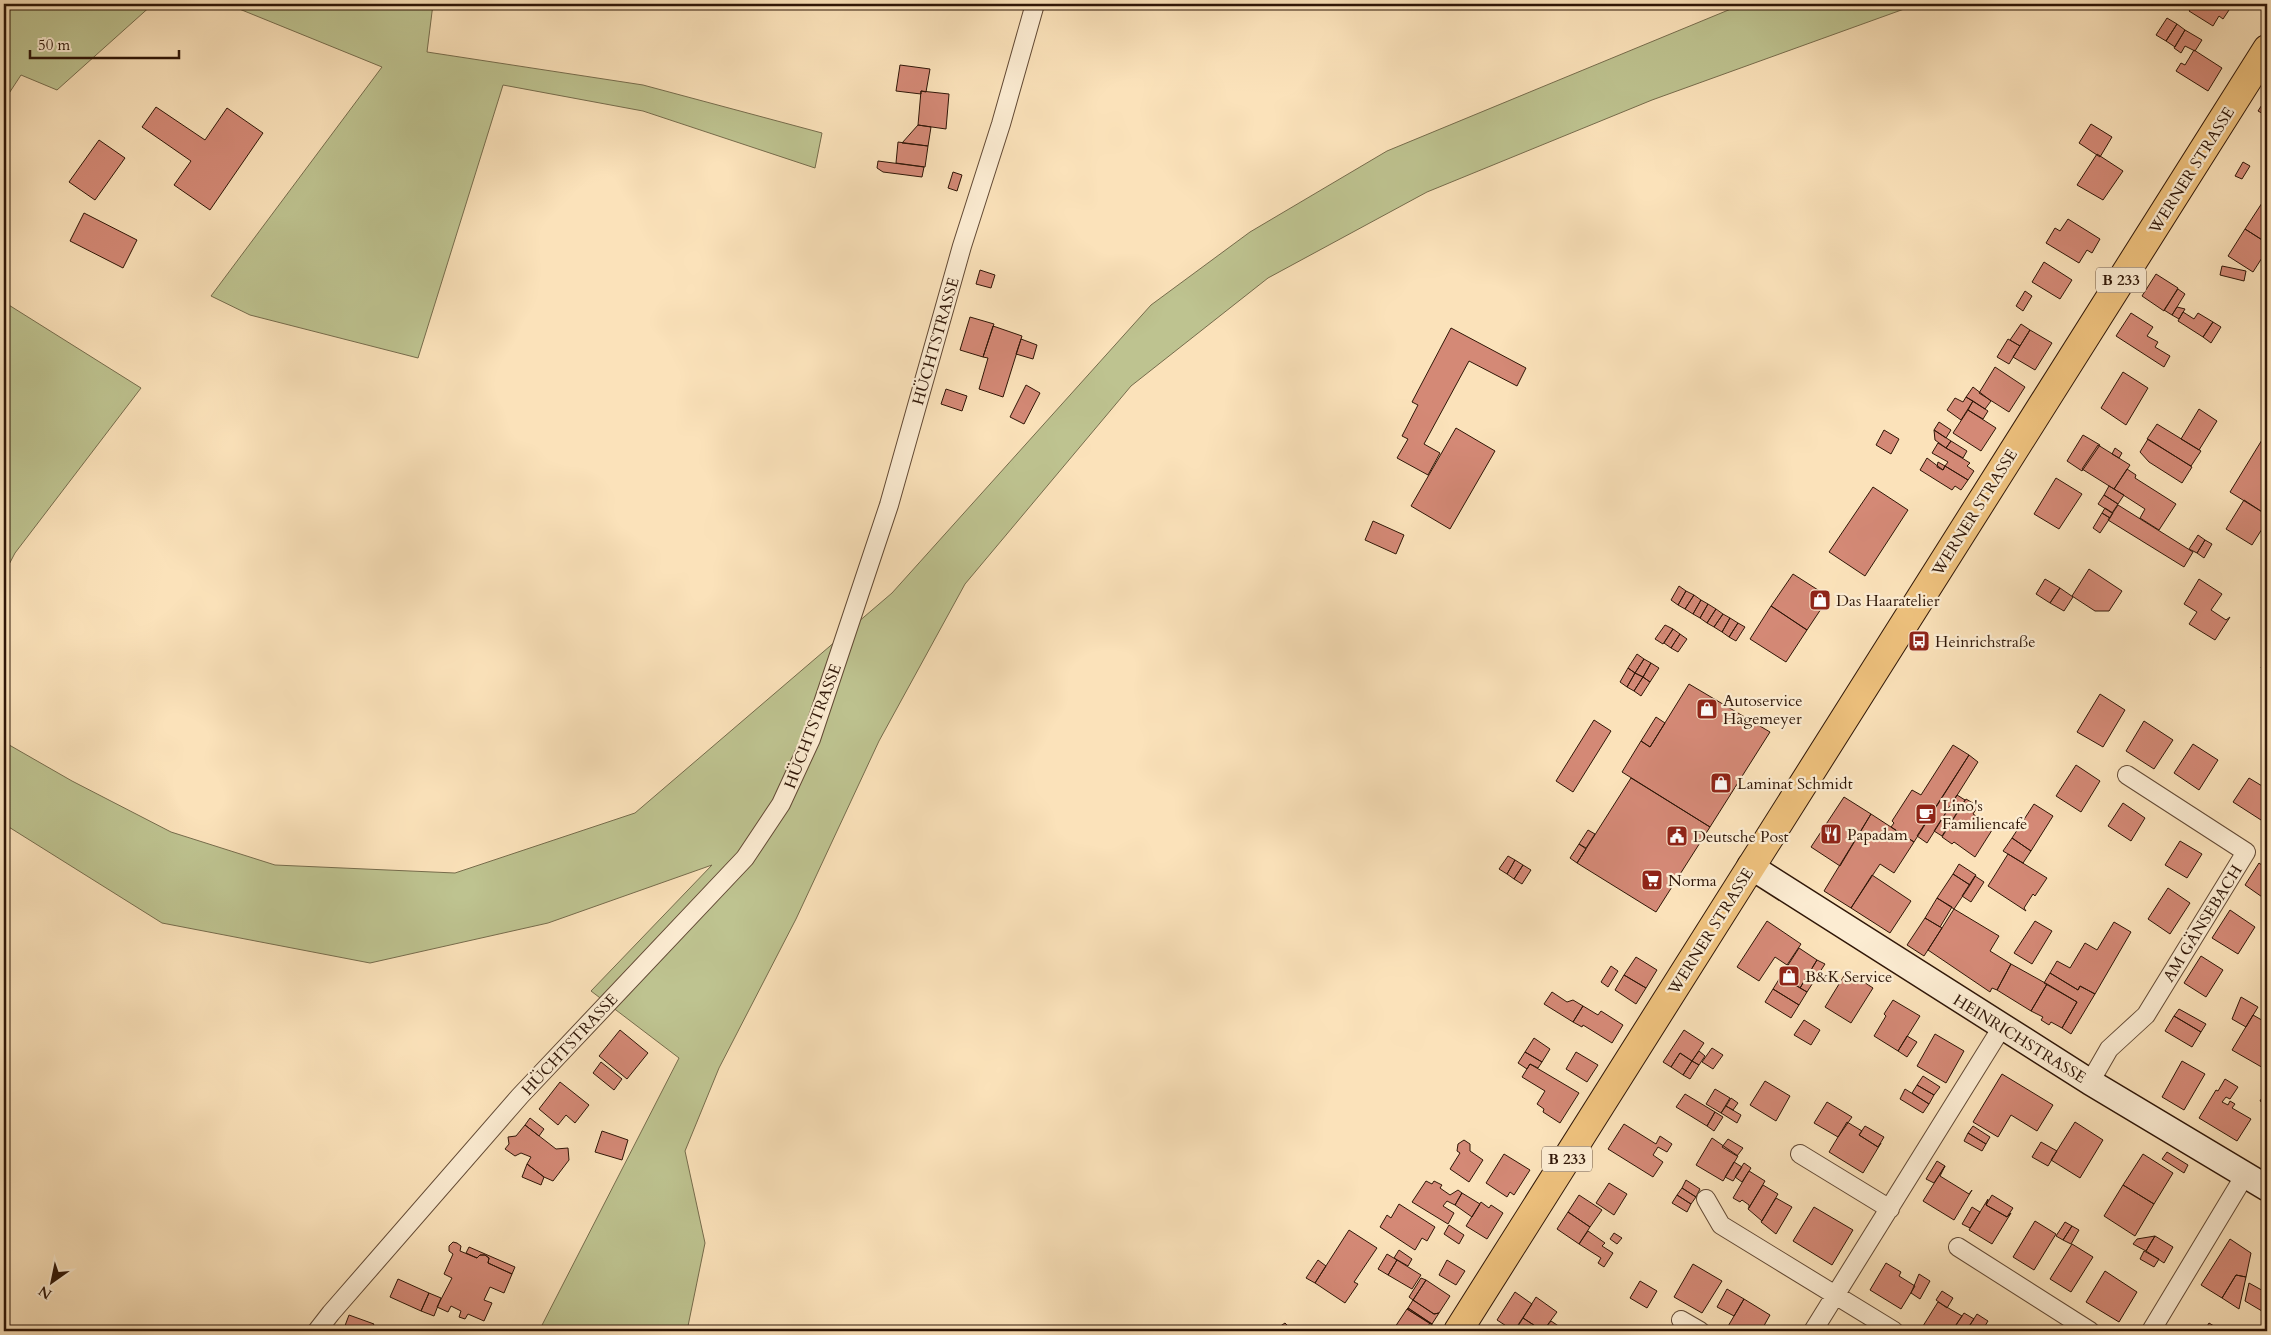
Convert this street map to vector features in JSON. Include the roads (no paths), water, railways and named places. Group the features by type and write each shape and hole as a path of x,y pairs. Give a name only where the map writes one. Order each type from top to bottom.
{"main road":[{"name":"WERNER STRASSE","path":"1458,1331 1750,866 2265,56"}],"street":[{"name":"HÜCHTSTRASSE","path":"317,1331 330,1313 520,1096 745,858 781,804 811,739 888,505 962,246 1001,124 1035,4"},
{"name":"AM GÄNSEBACH","path":"2090,1082 2109,1049 2146,1014 2246,852 2127,774"},
{"name":"HEINRICHSTRASSE","path":"1750,866 2090,1082 2267,1188"},
{"path":"1813,1331 2002,1027"},
{"path":"1800,1154 1890,1209"},
{"path":"2150,1331 2245,1175"},
{"path":"1706,1199 1721,1225 1894,1331"},
{"path":"1958,1247 2090,1331"},
{"path":"1681,1320 1700,1331"}],"place":[{"name":"Das Haaratelier","path":"1820,600"},
{"name":"Heinrichstraße","path":"1919,641"},
{"name":"Autoservice Hagemeyer","path":"1707,709"},
{"name":"Laminat Schmidt","path":"1721,783"},
{"name":"Lino's Familiencafe","path":"1926,814"},
{"name":"Papadam","path":"1831,834"},
{"name":"Deutsche Post","path":"1677,836"},
{"name":"Norma","path":"1652,880"},
{"name":"B&K Service","path":"1789,976"}]}
